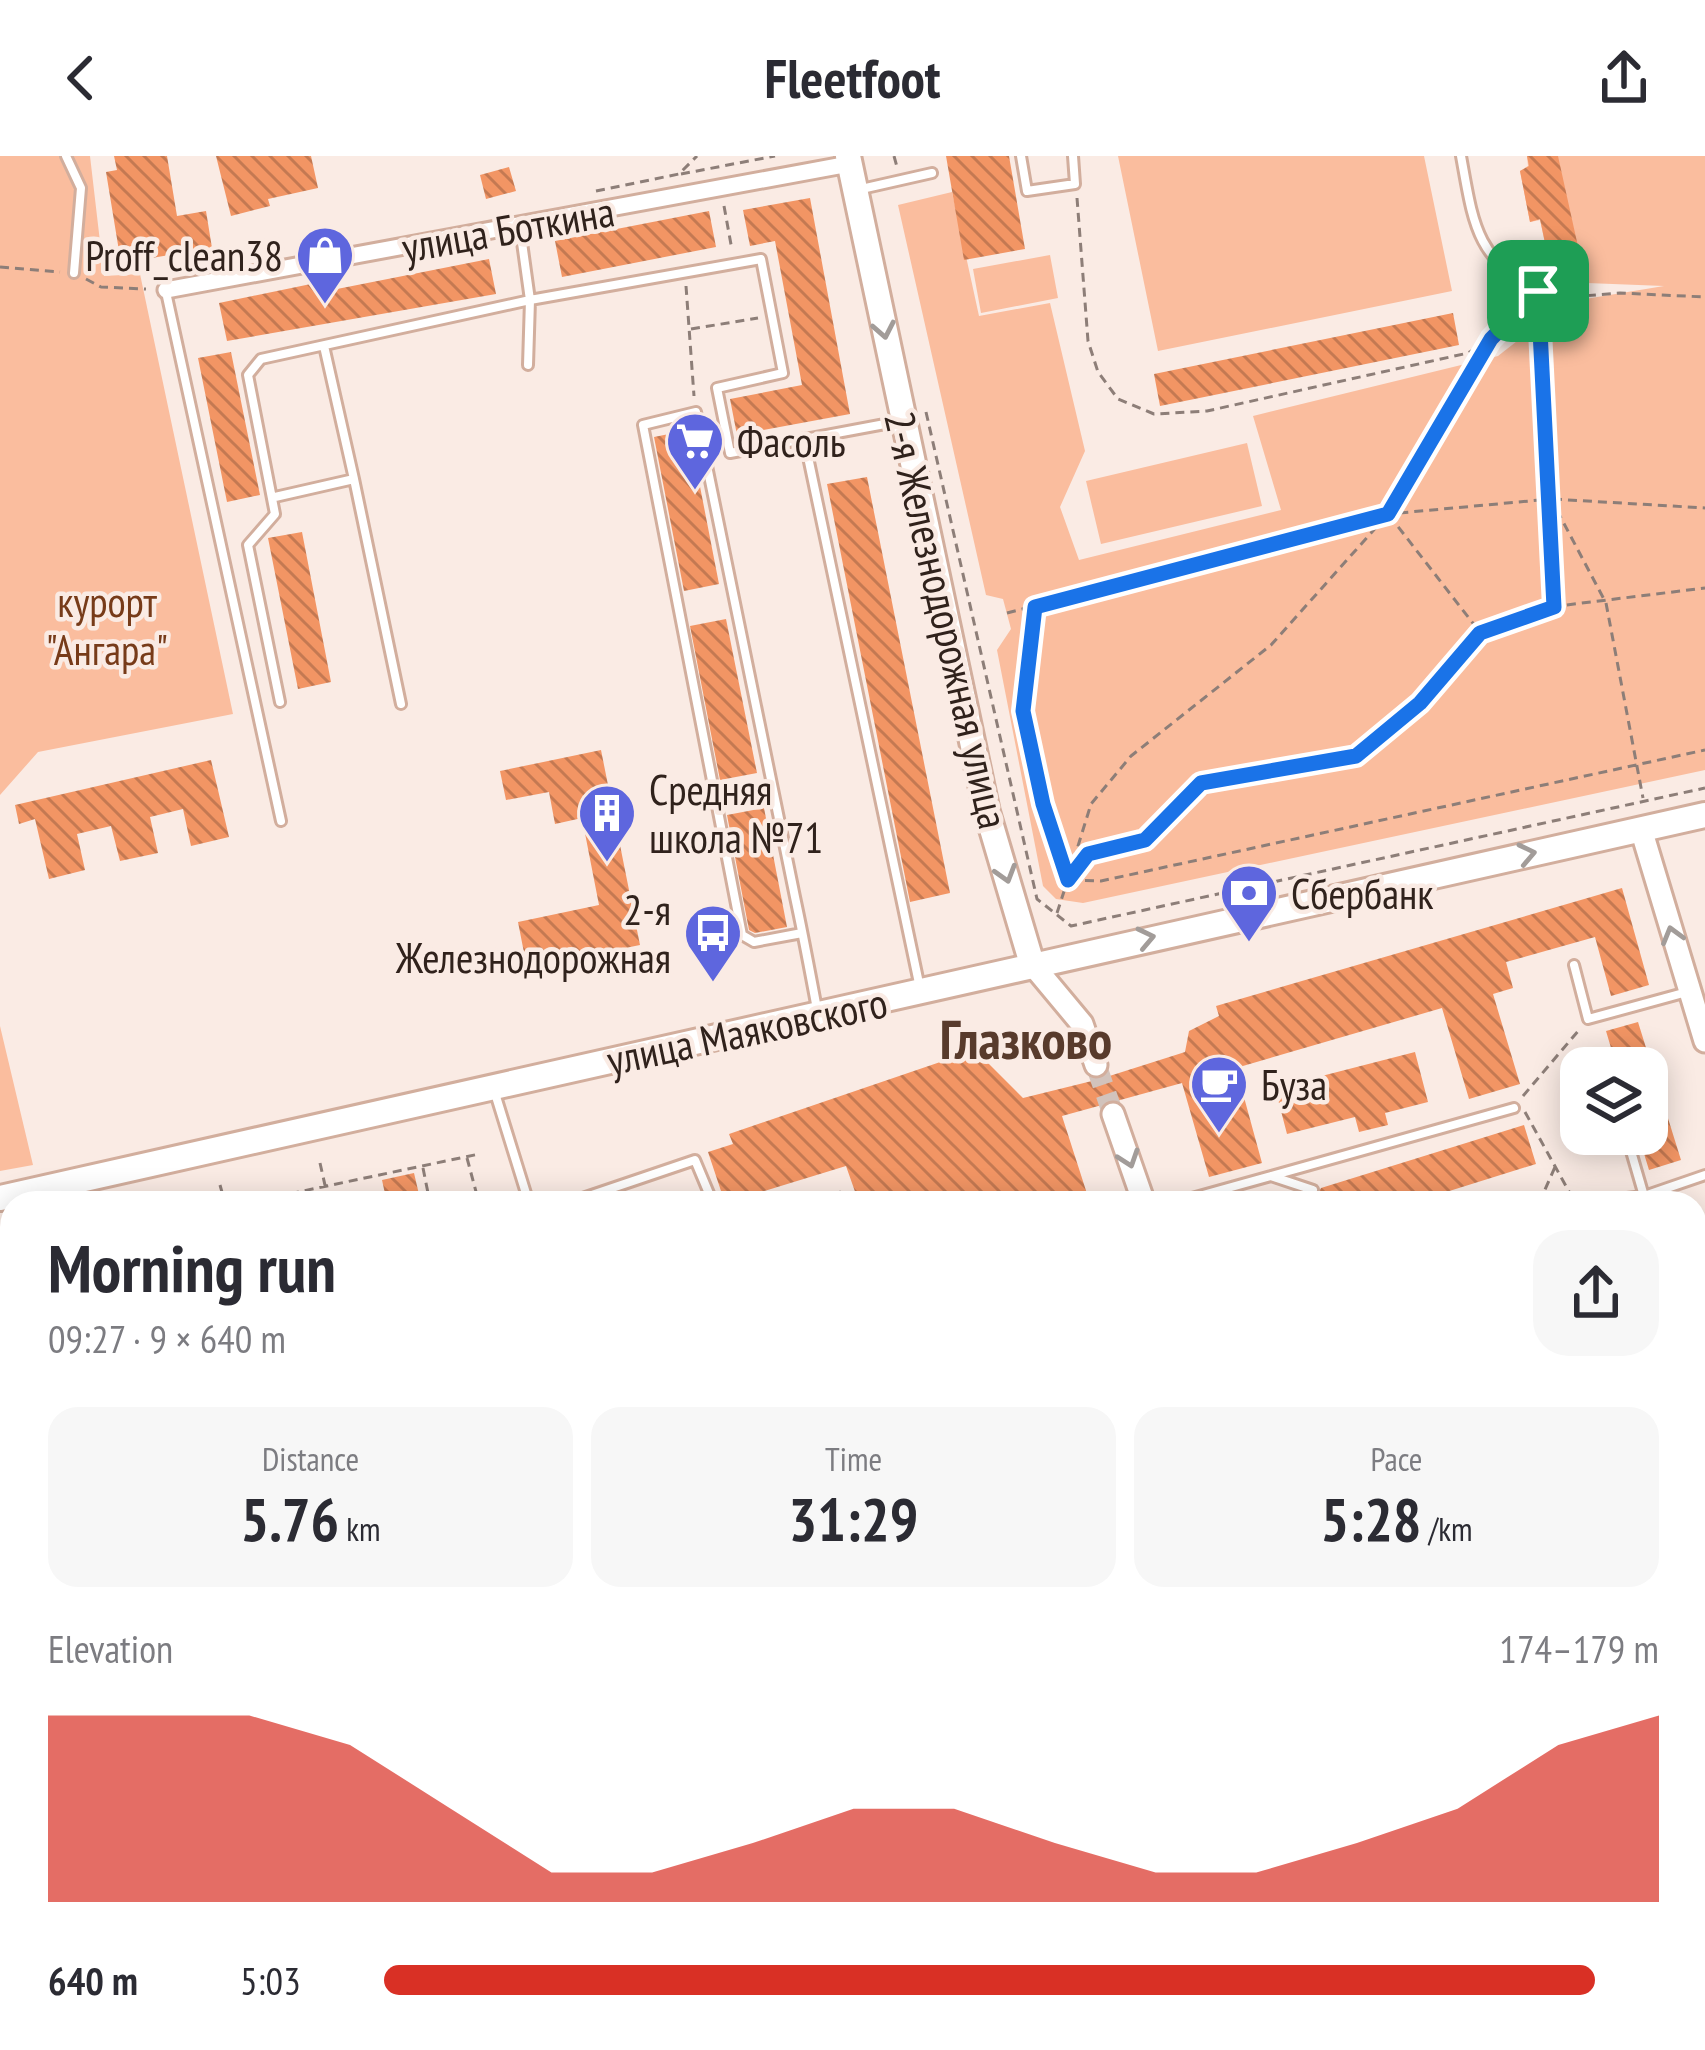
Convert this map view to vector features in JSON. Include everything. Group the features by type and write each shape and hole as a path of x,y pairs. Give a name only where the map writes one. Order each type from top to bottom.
{"main road":[{"name":"2-я Железнодорожная улица","path":"848,160 914,416 987,812 1032,964 1082,1024 1096,1065"},
{"name":"улица Маяковского","path":"31,1191 1705,815"},
{"path":"1641,829 1703,1029"},
{"path":"1113,1114 1140,1191"}],"street":[{"name":"улица Боткина","path":"166,290 721,190 848,160"}],"lane":[{"path":"66,156 81,188 74,273"},
{"path":"1021,156 1028,191 1075,184 1073,156"},
{"path":"1461,156 1475,227 1504,274 1538,291 1570,272"},
{"path":"855,190 932,173"},
{"path":"520,228 530,300 527,365"},
{"path":"280,702 248,545 275,514 248,375 261,359 530,300 761,259 783,373 717,388 730,453 914,416"},
{"path":"166,290 281,821"},
{"path":"324,346 401,704"},
{"path":"802,933 754,942 742,935 641,436 643,424 697,412 802,933 818,1017"},
{"path":"804,438 921,992"},
{"path":"274,497 354,479"},
{"path":"1574,964 1588,1019 1688,991"},
{"path":"493,1087 525,1191"},
{"path":"1216,1191 1514,1108"},
{"path":"1632,1155 1642,1191"},
{"path":"603,1191 695,1160 708,1191"},
{"path":"1666,1191 1705,1174"},
{"path":"1271,1175 1313,1190"}],"path":[{"path":"679,174 697,156"},
{"path":"589,193 775,156"},
{"path":"1075,184 1088,341 1098,373 1118,399 1154,414 1207,411 1468,353 1491,339"},
{"path":"721,190 734,263"},
{"path":"684,272 697,412"},
{"path":"1538,291 1554,298 1620,293 1705,297"},
{"path":"1057,915 1091,804 1131,756 1271,645 1388,514 1491,339 1538,291"},
{"path":"1538,291 1554,607"},
{"path":"691,329 772,316"},
{"path":"914,416 950,499 1037,899 1071,926 1705,788"},
{"path":"1551,499 1606,603 1643,801"},
{"path":"1007,614 1388,514 1551,499 1705,508"},
{"path":"1388,514 1480,633"},
{"path":"1068,880 1088,854 1145,840 1201,783 1356,756 1420,703 1480,633 1554,607 1705,588"},
{"path":"1035,607 1023,711 1043,804 1068,880"},
{"path":"1068,880 1101,881 1705,750"},
{"path":"1569,1191 1531,1115 1514,1108 1588,1019"},
{"path":"298,1191 478,1154"},
{"path":"466,1156 476,1191"},
{"path":"320,1163 326,1191"},
{"path":"422,1166 427,1191"},
{"path":"1545,1191 1556,1166"},
{"path":"220,1185 222,1191"}],"green space":[{"name":"курорт \"Ангара\"","path":"0,156 90,156 104,276 140,274 233,714 38,752 0,795"},
{"path":"1118,156 1424,156 1452,291 1158,351"},
{"path":"1527,156 1705,156 1705,770 1083,903 1056,899 1043,886 997,650 1011,629 1003,599 986,595 898,205 952,192 979,316 1050,303 1085,451 1060,507 1079,560 1281,510 1253,416 1498,356 1567,302 1664,286 1587,283 1548,257 1540,220 1530,222 1520,171 1528,166"},
{"path":"1050,255 1058,298 981,313 973,269"},
{"path":"1247,443 1262,506 1101,544 1086,481"},
{"path":"0,1026 33,1165 0,1171"}],"building":[{"path":"114,156 167,156 177,216 206,211 212,248 121,263 106,172 117,170"},
{"path":"216,156 311,156 318,188 268,199 270,206 231,216"},
{"path":"946,156 1009,156 1025,249 964,260"},
{"path":"1527,156 1558,156 1579,251 1548,257 1540,219 1530,222 1520,171 1529,166"},
{"path":"509,167 516,191 486,199 480,175"},
{"path":"810,198 850,414 737,435 730,399 802,385 775,241 750,246 743,210"},
{"path":"709,211 716,247 562,277 555,241"},
{"path":"489,259 496,294 227,341 219,303 335,279 337,289"},
{"path":"1453,313 1459,345 1160,406 1154,374"},
{"path":"231,352 260,495 227,502 198,358"},
{"path":"689,430 719,584 684,591 654,437"},
{"path":"867,477 950,893 910,902 827,484"},
{"path":"302,532 331,682 298,689 268,538"},
{"path":"726,619 757,773 720,780 690,626"},
{"name":"Средняя школа №71","path":"601,750 640,945 527,968 518,922 599,905 582,818 555,824 549,792 506,800 500,771"},
{"path":"211,760 229,837 191,846 183,809 150,817 158,853 120,861 111,826 77,834 85,870 49,879 35,819 19,824 15,805"},
{"path":"764,808 787,927 755,933 749,930 727,815"},
{"path":"1622,888 1649,985 1611,996 1595,937 1506,962 1513,988 1493,994 1520,1084 1469,1099 1442,1008 1236,1068 1262,1163 1209,1177 1182,1083 1062,1116 1086,1191 855,1191 846,1166 764,1191 721,1191 708,1152 733,1144 729,1134 952,1058 983,1058 1023,1098 1100,1079 1185,1052 1189,1031 1219,1016 1216,1006"},
{"path":"1638,1022 1646,1047 1611,1047 1606,1031"},
{"path":"1415,1052 1428,1102 1385,1113 1388,1125 1359,1132 1355,1117 1287,1134 1275,1088"},
{"path":"1668,1118 1681,1160 1649,1170 1644,1155 1668,1155"},
{"path":"1524,1125 1536,1164 1449,1191 1321,1188"},
{"path":"414,1173 418,1191 384,1191 382,1180"}],"tunnel":[{"path":"1096,1065 1113,1114"}],"place":[{"name":"Proff_clean38","path":"325,306"},
{"name":"Фасоль","path":"695,492"},
{"name":"Средняя школа №71","path":"607,864"},
{"name":"Сбербанк","path":"1249,944"},
{"name":"2-я Железнодорожная","path":"713,984"},
{"name":"Буза","path":"1219,1135"}],"district":[{"name":"Глазково","path":"1026,1039"}],"route":[{"path":"1538,291 1554,607 1480,633 1420,703 1356,756 1201,783 1145,840 1088,854 1068,880 1043,804 1023,711 1035,607 1388,514 1491,339 1538,291"}]}
